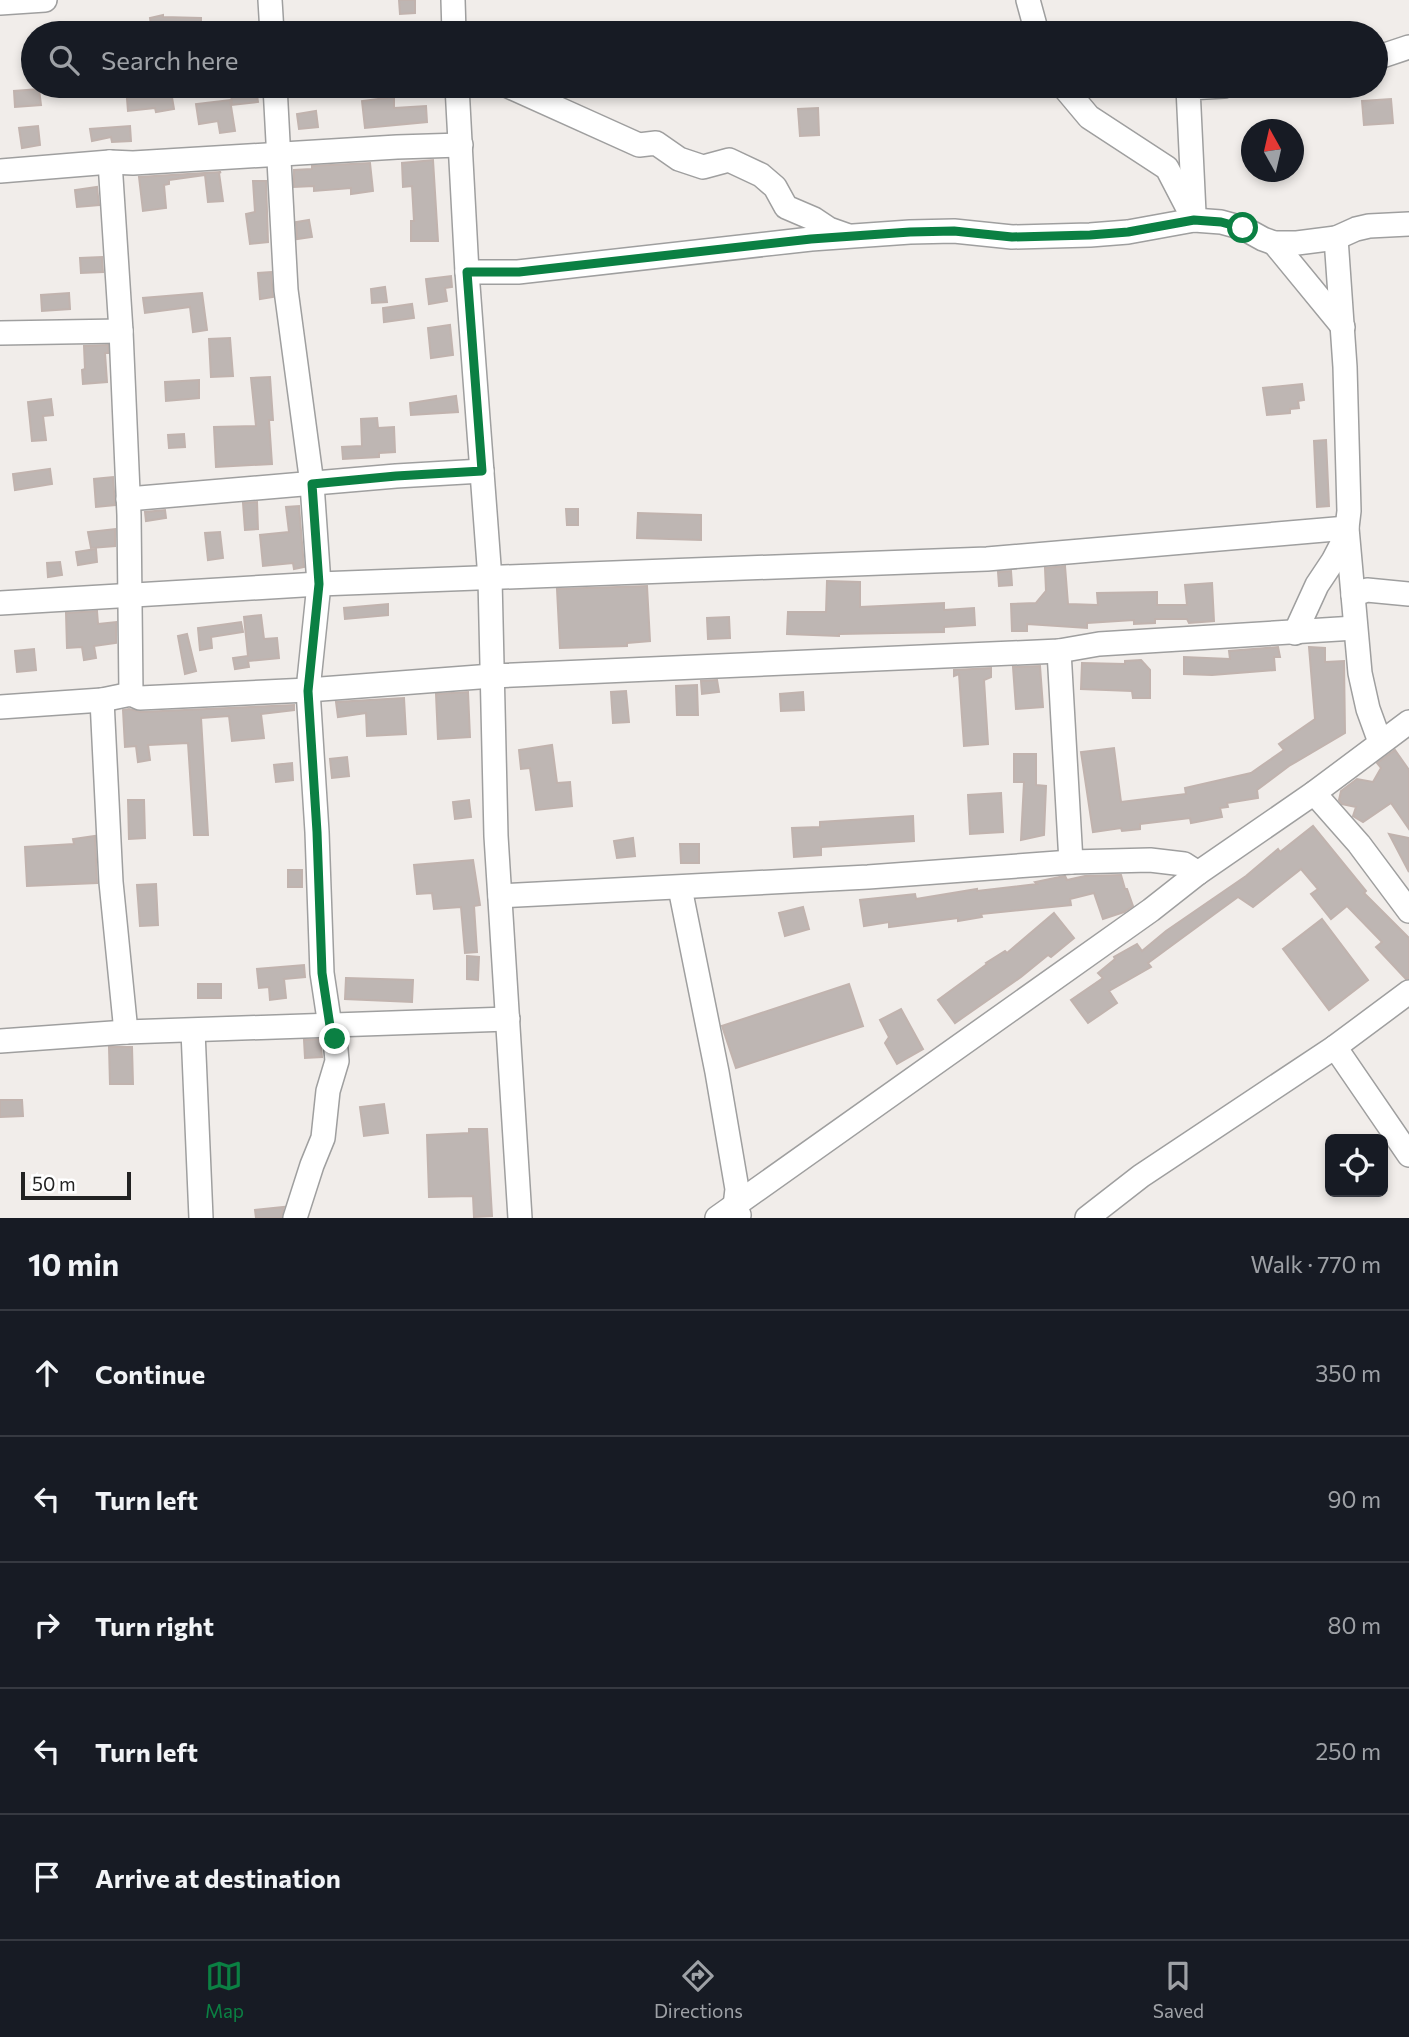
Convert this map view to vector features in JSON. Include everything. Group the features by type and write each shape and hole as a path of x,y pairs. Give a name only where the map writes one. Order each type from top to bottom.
{"street":[{"path":"0,3 45,0"},
{"path":"270,0 271,21"},
{"path":"453,0 454,21"},
{"path":"1028,0 1034,21"},
{"path":"1388,54 1409,47"},
{"path":"276,98 286,290 312,484 319,584 308,691 322,973 337,1061 328,1091 323,1138 295,1218"},
{"path":"458,98 467,272 490,579 493,761 520,1218"},
{"path":"535,98 639,145 656,142 679,159 703,167 729,160 761,175 775,187 786,207 849,236"},
{"path":"1073,98 1089,117 1167,168 1194,220"},
{"path":"1188,98 1194,220"},
{"path":"0,171 110,162 461,145"},
{"path":"110,162 128,499 131,695"},
{"path":"467,272 519,272 849,236 954,231 1012,237 1090,235 1128,232 1194,220 1221,222 1243,228 1274,243 1297,243 1336,238 1369,226 1409,224"},
{"path":"1336,238 1343,327 1349,511 1347,530 1355,628 1364,694 1380,742"},
{"path":"1274,243 1343,327"},
{"path":"0,333 121,331"},
{"path":"128,499 482,471"},
{"path":"0,603 319,584 987,559 1347,530"},
{"path":"1295,633 1347,530"},
{"path":"1353,595 1367,590 1409,594"},
{"path":"0,707 102,700 131,695 140,698 308,691 492,676 1059,650 1099,644 1355,628"},
{"path":"1059,650 1070,862"},
{"path":"102,700 111,882 126,1032"},
{"path":"731,1214 1409,722"},
{"path":"1314,793 1359,844 1409,911"},
{"path":"500,896 868,877 1070,862 1150,860 1184,864 1198,873"},
{"path":"680,888 737,1189 731,1214"},
{"path":"1087,1218 1152,1168 1335,1047 1409,992"},
{"path":"0,1041 126,1032 508,1019"},
{"path":"193,1031 201,1218"},
{"path":"1335,1047 1409,1154"}],"building":[{"path":"399,0 415,0 415,13 400,14"},
{"path":"163,15 201,18 201,21 150,21 150,18"},
{"path":"21,90 21,98 40,98 41,105 15,107 14,91"},
{"path":"127,98 172,98 174,109 156,112 155,108 128,111"},
{"path":"231,98 257,98 258,102 232,105"},
{"path":"394,98 394,108 426,106 427,122 365,128 362,101"},
{"path":"1391,99 1393,123 1364,125 1362,101"},
{"path":"230,100 235,131 220,133 218,121 199,124 196,104"},
{"path":"818,108 819,135 800,136 798,109"},
{"path":"316,111 318,127 299,129 297,114"},
{"path":"38,126 40,145 22,148 19,128"},
{"path":"130,126 131,141 112,142 111,137 92,141 90,129"},
{"path":"433,160 438,241 411,241 411,221 414,221 412,186 403,187 402,163"},
{"path":"370,163 373,191 351,194 351,188 314,191 314,186 294,187 294,170 312,169 312,166"},
{"path":"221,172 223,201 208,202 205,175 169,180 169,184 164,185 166,208 143,211 139,177"},
{"path":"253,181 266,181 268,242 250,244 246,214 255,212"},
{"path":"97,187 99,205 77,207 75,190"},
{"path":"309,220 312,237 297,239 296,222"},
{"path":"102,257 103,272 81,273 80,258"},
{"path":"271,272 273,297 260,299 258,273"},
{"path":"451,276 452,287 445,288 447,301 429,304 426,279"},
{"path":"385,287 387,302 372,303 371,289"},
{"path":"69,293 70,309 42,311 41,295"},
{"path":"202,293 207,330 193,332 190,307 145,313 143,298"},
{"path":"412,304 414,318 384,322 383,308"},
{"path":"450,325 453,355 431,358 428,328"},
{"path":"230,338 233,376 211,377 209,339"},
{"path":"108,345 108,353 105,353 107,382 83,384 84,346"},
{"path":"270,377 272,464 216,467 214,427 256,426 251,378"},
{"path":"199,380 199,398 166,401 165,382"},
{"path":"1302,384 1304,400 1298,401 1299,408 1290,409 1290,413 1267,415 1263,388"},
{"path":"456,396 458,412 411,415 410,403"},
{"path":"51,399 53,415 43,416 46,440 32,441 28,402"},
{"path":"377,418 378,428 394,427 395,452 379,453 379,457 343,459 342,447 362,446 361,419"},
{"path":"184,434 185,447 169,448 168,435"},
{"path":"1326,440 1329,506 1317,507 1314,441"},
{"path":"50,469 52,484 15,490 13,474"},
{"path":"113,477 115,505 96,507 94,479"},
{"path":"257,502 258,529 245,530 243,503"},
{"path":"299,506 304,567 294,569 293,563 263,566 260,535 289,532 286,507"},
{"path":"566,509 578,509 578,525 567,525"},
{"path":"165,510 166,518 146,521 145,512"},
{"path":"638,513 701,515 701,540 637,538"},
{"path":"115,529 115,546 91,548 88,532"},
{"path":"220,532 223,558 208,560 205,533"},
{"path":"96,549 97,562 78,565 76,552"},
{"path":"60,562 62,575 48,577 47,563"},
{"path":"1065,566 1068,604 1098,605 1097,593 1157,592 1157,605 1187,605 1185,585 1212,583 1214,621 1189,623 1187,619 1155,619 1155,623 1134,624 1134,620 1087,623 1087,628 1027,624 1027,631 1012,631 1011,604 1036,603 1046,591 1045,568"},
{"path":"1011,571 1012,585 999,586 998,572"},
{"path":"827,581 860,582 860,607 944,603 944,610 974,608 975,625 944,627 944,632 839,636 787,634 788,612 826,612"},
{"path":"647,586 650,641 627,643 627,646 560,648 557,589"},
{"path":"388,604 388,615 345,619 344,608"},
{"path":"97,611 98,624 116,622 116,643 94,646 96,658 84,660 82,647 67,648 66,613"},
{"path":"261,615 264,639 277,638 279,658 248,661 249,667 235,669 233,658 248,656 244,617"},
{"path":"729,617 730,638 708,639 707,618"},
{"path":"241,622 243,632 211,637 212,648 200,650 198,628"},
{"path":"187,634 196,671 185,674 178,636"},
{"path":"1278,647 1280,657 1274,657 1275,670 1212,675 1184,674 1184,657 1230,659 1229,651"},
{"path":"1309,647 1325,648 1325,662 1344,661 1345,733 1289,766 1257,790 1258,798 1227,803 1228,807 1220,808 1222,817 1191,823 1190,818 1140,824 1140,829 1122,831 1121,828 1093,832 1081,752 1114,748 1121,802 1186,794 1185,788 1251,773 1284,750 1279,744 1315,719"},
{"path":"34,649 36,670 17,672 15,651"},
{"path":"1141,660 1150,670 1150,698 1133,698 1132,691 1081,689 1082,663 1125,664 1125,661"},
{"path":"1040,666 1043,707 1016,709 1013,667"},
{"path":"991,668 991,677 984,680 988,744 964,746 959,674 954,676 954,670"},
{"path":"717,680 719,692 702,694 701,681"},
{"path":"697,685 698,715 677,715 676,686"},
{"path":"626,691 629,722 613,723 611,692"},
{"path":"468,692 470,737 438,739 436,694"},
{"path":"803,692 804,710 781,711 780,694"},
{"path":"404,698 406,734 367,736 366,713 338,717 336,702"},
{"path":"294,705 294,710 261,714 264,738 232,741 229,716 201,718 208,835 194,835 188,743 148,745 150,760 138,762 136,746 125,747 123,710 141,712"},
{"path":"552,745 557,783 570,782 572,806 536,810 530,768 521,769 519,750"},
{"path":"1395,750 1409,770 1409,829 1391,803 1363,822 1353,816 1356,807 1342,804 1339,800 1341,791 1357,779 1373,782 1381,768 1377,763"},
{"path":"1014,754 1036,754 1036,785 1046,786 1044,835 1021,840 1024,782 1014,782"},
{"path":"347,757 349,776 332,778 330,759"},
{"path":"292,763 293,780 276,782 274,765"},
{"path":"1001,793 1003,832 970,834 968,795"},
{"path":"128,800 144,800 145,838 129,839"},
{"path":"469,800 471,817 455,819 453,802"},
{"path":"913,816 914,841 821,847 821,855 794,857 792,828 820,827 820,822"},
{"path":"1313,826 1366,891 1364,893 1409,938 1409,978 1406,979 1376,947 1382,942 1347,906 1331,919 1311,894 1318,889 1301,869 1253,907 1238,897 1148,963 1151,967 1109,991 1117,1003 1088,1023 1071,1000 1103,978 1098,973 1115,959 1114,957 1137,944 1142,951"},
{"path":"1389,834 1409,838 1409,872"},
{"path":"95,836 97,883 27,886 25,847 74,844 73,839"},
{"path":"633,838 635,856 617,858 614,841"},
{"path":"680,844 699,844 699,863 681,863"},
{"path":"473,860 480,905 474,906 477,952 465,953 461,907 434,909 432,893 417,894 414,865"},
{"path":"288,870 302,870 302,887 288,887"},
{"path":"1121,875 1133,906 1103,919 1094,893 1070,899 1071,905 981,914 982,917 958,921 958,918 889,927 889,922 864,926 860,900 915,894 916,899 977,889 1037,884 1035,882 1065,876 1067,880 1085,876"},
{"path":"156,884 158,925 140,926 137,885"},
{"path":"803,907 809,929 785,936 779,913"},
{"path":"1054,913 1074,938 955,1023 938,1000 986,963 1005,951 1007,953"},
{"path":"1322,919 1368,980 1329,1010 1283,949"},
{"path":"467,956 479,957 478,980 467,979"},
{"path":"304,965 305,977 284,979 286,998 270,1000 269,987 259,988 257,969"},
{"path":"346,978 413,980 412,1002 345,999"},
{"path":"198,984 221,984 221,998 198,998"},
{"path":"849,984 863,1026 736,1068 722,1026"},
{"path":"901,1009 923,1049 897,1064 885,1043 889,1037 880,1020"},
{"path":"320,1039 322,1057 305,1058 304,1040"},
{"path":"109,1047 132,1047 133,1084 110,1084"},
{"path":"0,1100 22,1100 23,1116 0,1117"},
{"path":"384,1104 388,1133 364,1136 360,1107"},
{"path":"469,1129 487,1129 492,1216 474,1217 473,1196 429,1197 427,1135 469,1133"},
{"path":"284,1207 281,1218 256,1218 255,1210"}],"route":[{"path":"335,1039 330,1026 322,973 308,691 319,584 312,484 482,471 467,272 519,272 701,250 910,232 954,231 1012,237 1090,235 1128,232 1194,220 1221,222 1243,228"}]}
